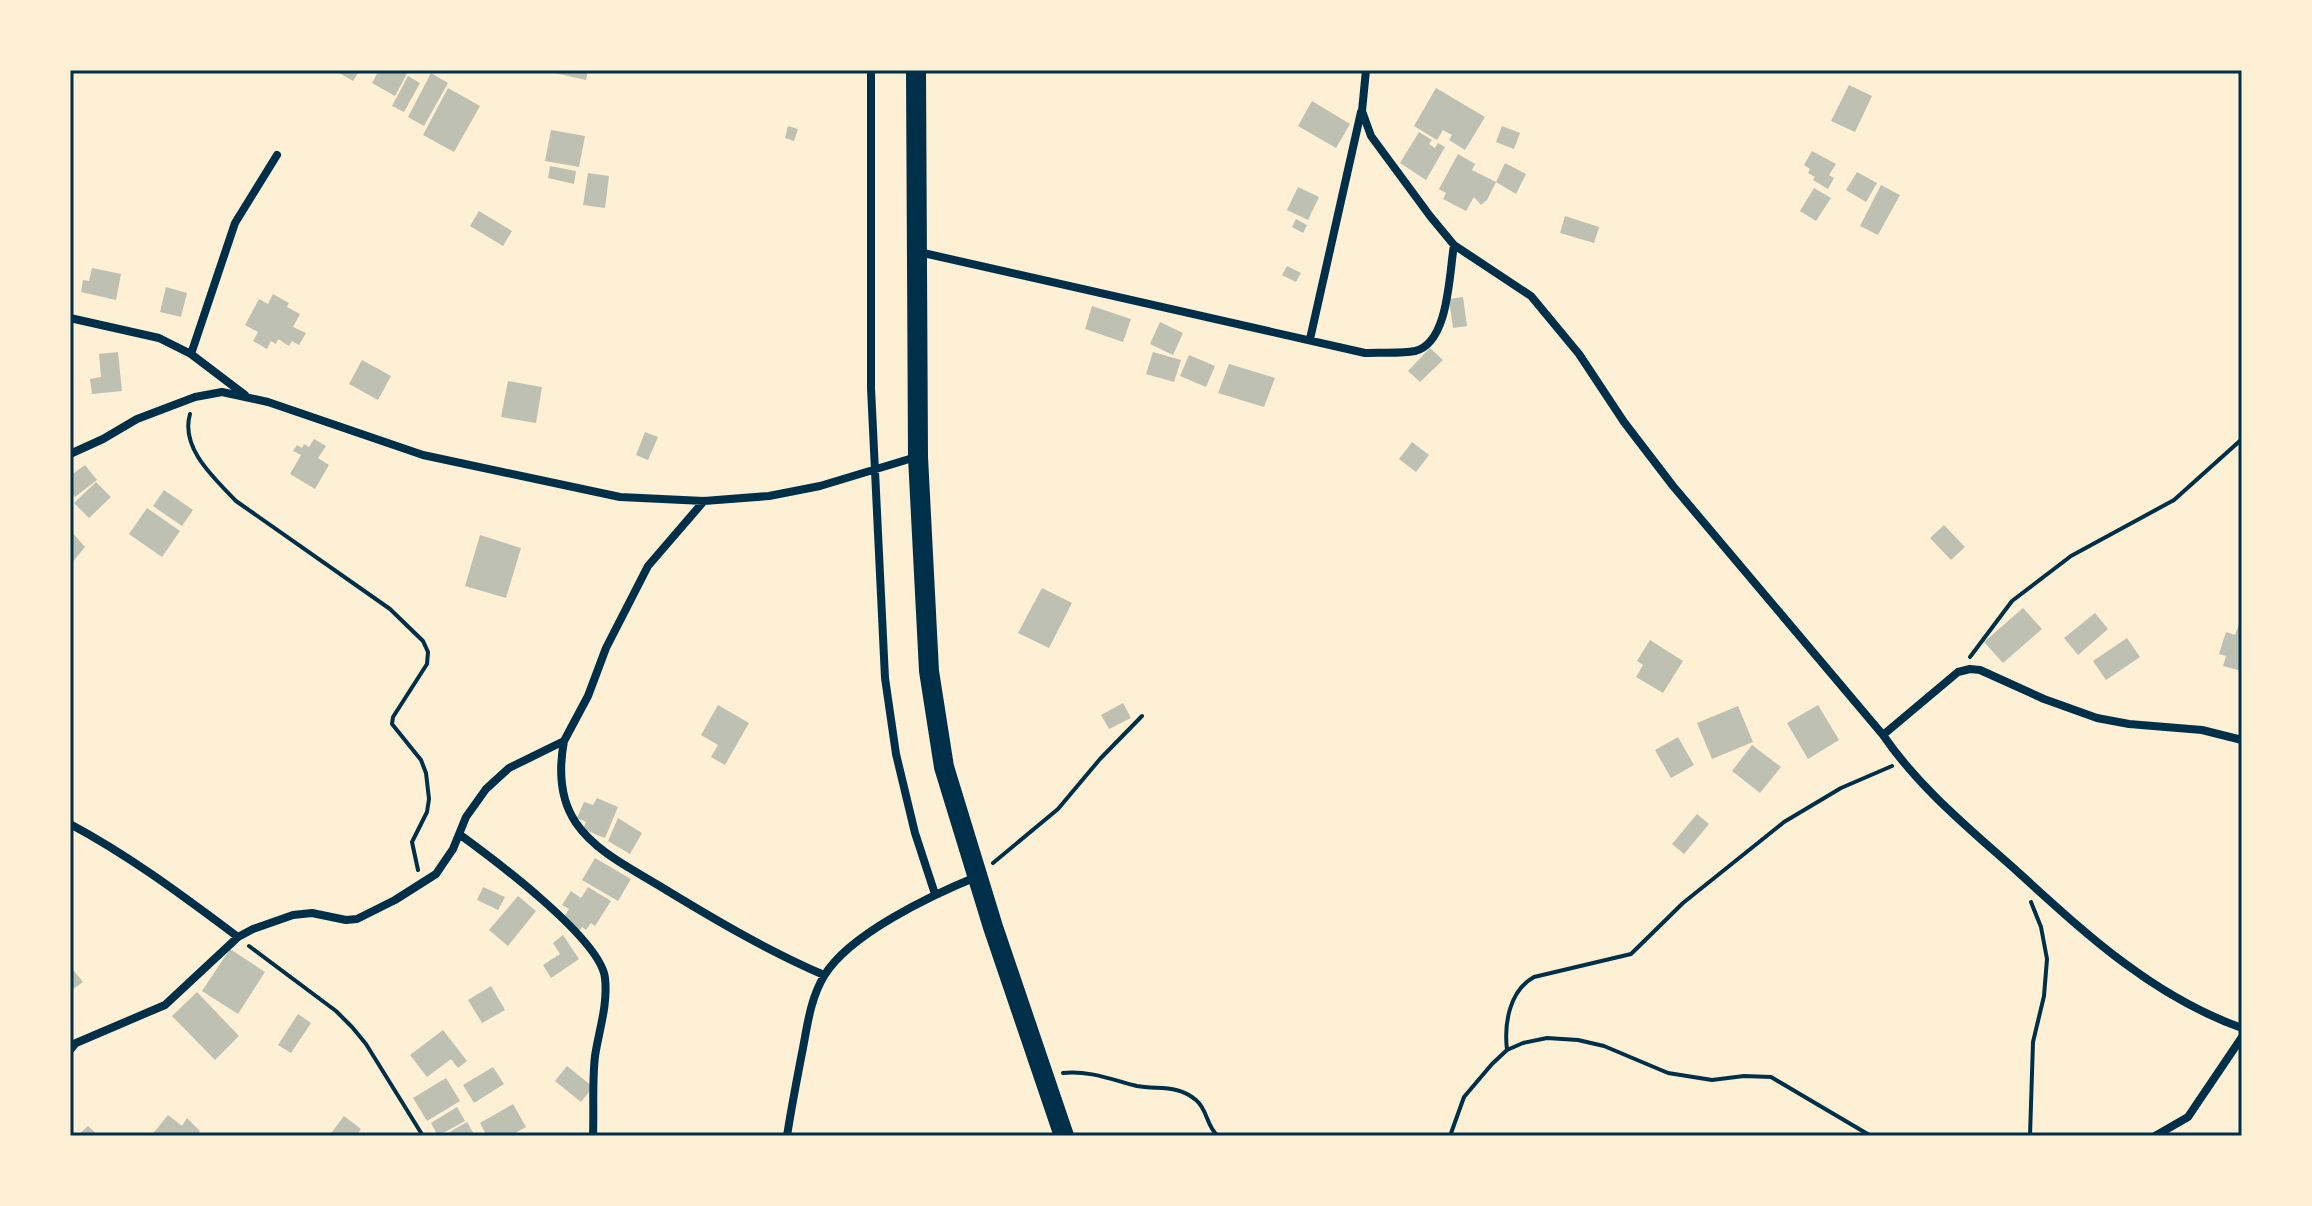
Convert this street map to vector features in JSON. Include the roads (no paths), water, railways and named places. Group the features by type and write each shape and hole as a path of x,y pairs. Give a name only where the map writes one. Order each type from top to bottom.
{"main road":[{"path":"916,70 918,457 929,671 944,767 977,877 1064,1136"}],"street":[{"path":"871,70 869,137 874,470 885,678 896,754 935,894"},
{"path":"1310,339 1362,111 1366,70"},
{"path":"1362,111 1371,136 1454,245 1531,296 1579,354 1624,422 1673,486 1883,735 1901,761 1965,826 2058,910 2140,977 2207,1016 2242,1028"},
{"path":"191,354 235,223 277,155"},
{"path":"918,252 1365,353 1417,351 1432,342 1442,324 1454,245"},
{"path":"70,318 159,338 191,354 246,395"},
{"path":"70,454 137,419 195,397 222,392 246,395 423,455 620,497 704,501 769,496 820,486 918,457"},
{"path":"704,501 648,566 606,648 588,696 564,741 560,760 562,790 575,822 610,856 704,914 793,962 824,975"},
{"path":"1883,735 1958,672 1970,669 1980,670 2044,699 2097,718 2202,730 2242,740"},
{"path":"70,1050 76,1043 165,1005 238,937 293,915 312,913 346,920 357,919 422,885 445,864 466,817 486,789 509,768 564,741"},
{"path":"70,824 109,844 238,937"},
{"path":"459,834 521,879 595,953 605,975 605,1002 595,1058 593,1136"},
{"path":"787,1136 811,1008 824,975 843,953 865,936 935,894 977,877"},
{"path":"2155,1136 2188,1117 2242,1037"}]}
